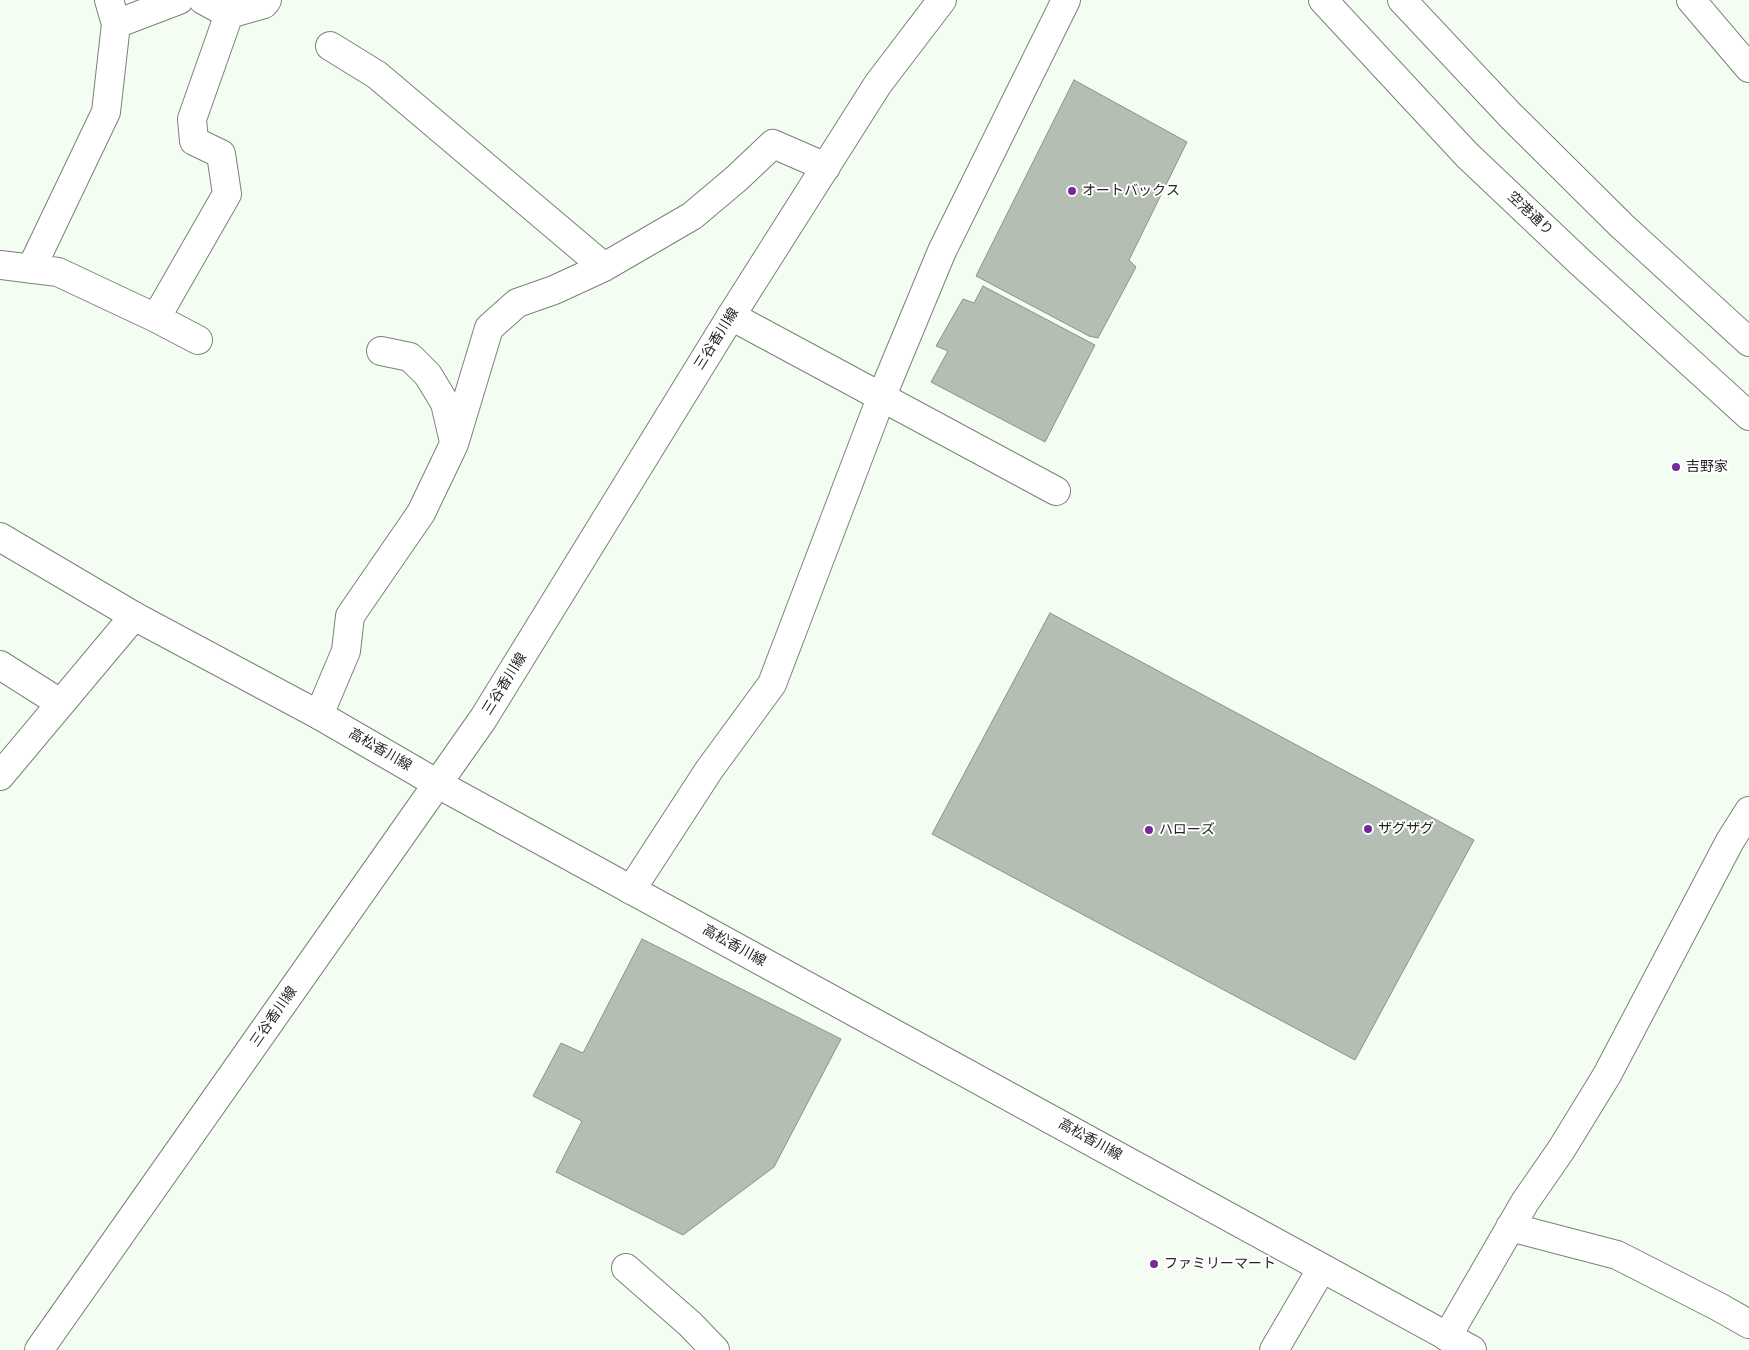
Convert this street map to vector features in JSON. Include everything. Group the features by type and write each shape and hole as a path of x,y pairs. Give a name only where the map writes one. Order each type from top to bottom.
{"main road":[{"path":"31,269 106,112 112,12 179,0"},
{"path":"203,0 229,14 264,4 267,0"},
{"name":"三谷香川線","path":"39,1350 483,720 731,316 878,84 942,0"},
{"path":"631,890 709,770 772,684 881,398 942,251 1066,0"},
{"name":"空港通り","path":"1322,0 1467,155 1580,262 1749,416"},
{"path":"1402,0 1510,115 1615,219 1749,342"},
{"path":"1691,0 1749,68"},
{"path":"156,318 227,194 221,154 194,141 192,119 229,14"},
{"path":"330,46 377,75 604,267"},
{"path":"318,715 346,651 350,616 421,513 454,444 489,328 517,303 554,290 604,267 692,216 736,179 772,144 826,166"},
{"path":"0,265 58,272 198,340"},
{"path":"731,316 1056,491"},
{"path":"381,351 410,356 428,375 445,403 454,444"},
{"name":"高松香川線","path":"0,537 134,616 318,715 438,784 1472,1350"},
{"path":"0,776 134,616"},
{"path":"0,666 60,703"},
{"path":"1448,1337 1525,1202 1562,1150 1608,1075 1730,841 1749,811"},
{"path":"1510,1227 1617,1255 1749,1324"},
{"path":"626,1268 690,1324 715,1350"},
{"path":"1274,1350 1322,1268"}],"building":[{"path":"1074,80 1187,142 1129,260 1136,267 1098,338 1089,336 976,276"},
{"path":"983,286 1095,345 1045,442 931,382 948,351 936,346 963,299 974,303"},
{"path":"1050,613 1474,840 1355,1060 932,834"},
{"path":"642,939 841,1039 774,1167 683,1235 556,1172 582,1121 533,1096 561,1043 583,1053"}],"place":[{"name":"オートバックス","path":"1072,191"},
{"name":"吉野家","path":"1676,467"},
{"name":"ザグザグ","path":"1368,829"},
{"name":"ハローズ","path":"1149,830"},
{"name":"ファミリーマート","path":"1154,1264"}]}
